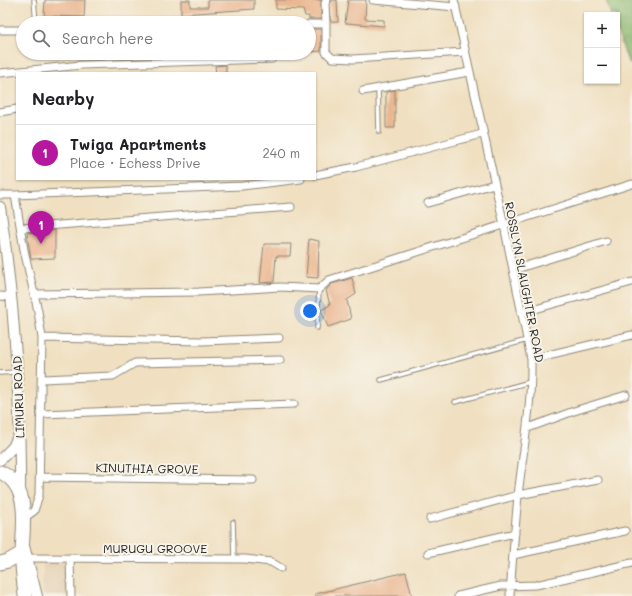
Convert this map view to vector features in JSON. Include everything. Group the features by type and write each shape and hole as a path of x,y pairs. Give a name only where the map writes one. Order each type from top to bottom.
{"highway":[{"path":"0,472 7,475 14,481 20,492 23,519 25,596"},
{"path":"0,563 8,561 24,551"}],"main road":[{"name":"LIMURU ROAD","path":"0,207 4,261 12,296 18,372 20,492"},
{"path":"0,460 12,447 19,434"},
{"path":"24,551 37,596"}],"street":[{"path":"327,0 325,3 326,52 332,58 353,59 465,52"},
{"path":"373,0 455,3"},
{"name":"ROSSLYN SLAUGHTER ROAD","path":"455,3 482,134 504,225 531,359 528,428 518,495 510,596"},
{"path":"316,24 326,24"},
{"path":"0,30 16,30"},
{"path":"0,73 104,64 238,60"},
{"path":"363,91 469,72"},
{"path":"0,112 16,109"},
{"path":"316,175 482,134"},
{"path":"0,195 14,196 242,186 293,180"},
{"path":"428,203 494,184"},
{"path":"34,294 199,292 280,288 319,290 329,280 632,184"},
{"path":"14,196 42,338 40,478 37,504 34,511 23,519"},
{"path":"21,228 291,207"},
{"path":"513,270 606,240"},
{"path":"521,314 632,282"},
{"path":"0,296 12,296"},
{"path":"531,359 632,335"},
{"path":"42,338 203,341 279,338"},
{"path":"42,379 113,376 135,363 280,360"},
{"path":"528,428 574,411 626,395"},
{"path":"42,414 294,404"},
{"name":"KINUTHIA GROVE","path":"40,478 253,480"},
{"path":"430,519 518,495 598,480"},
{"path":"513,555 625,531"},
{"path":"428,553 515,533"},
{"name":"MURUGU GROOVE","path":"24,551 70,558 234,559 265,561 281,568"},
{"path":"70,558 71,596"},
{"path":"458,596 501,586 510,587 536,585 632,563"}],"lane":[{"path":"34,0 35,16"},
{"path":"378,88 378,132"},
{"path":"317,328 319,290"},
{"path":"381,380 527,340"},
{"path":"0,373 18,372"},
{"path":"455,402 531,382"},
{"path":"233,522 234,559"}],"shaded area":[{"path":"43,561 68,563 69,596 43,596"}],"green space":[{"path":"606,0 632,0 632,64 628,62 620,39 620,12 610,12"}],"building":[{"path":"45,0 85,0 84,16 44,16"},
{"path":"181,0 190,0 190,7 208,7 208,0 254,0 254,9 181,14"},
{"path":"276,0 321,0 321,19 316,19 316,16 305,16 303,10 276,9"},
{"path":"332,0 337,0 338,22 331,22 330,4"},
{"path":"348,0 366,0 365,19 384,20 384,26 345,23"},
{"path":"316,29 321,29 321,51 316,51"},
{"path":"226,65 226,72 216,72 215,66"},
{"path":"395,90 395,128 386,128 386,92"},
{"path":"55,230 55,258 31,259 27,233"},
{"path":"309,239 319,241 318,278 306,277"},
{"path":"264,244 291,244 290,256 276,256 274,282 260,283"},
{"path":"352,278 356,294 347,300 351,319 328,327 321,310 330,305 326,290 332,284"},
{"path":"406,572 412,596 315,596 315,594"}],"place":[{"name":"Twiga Apartments","path":"41,244"}]}
